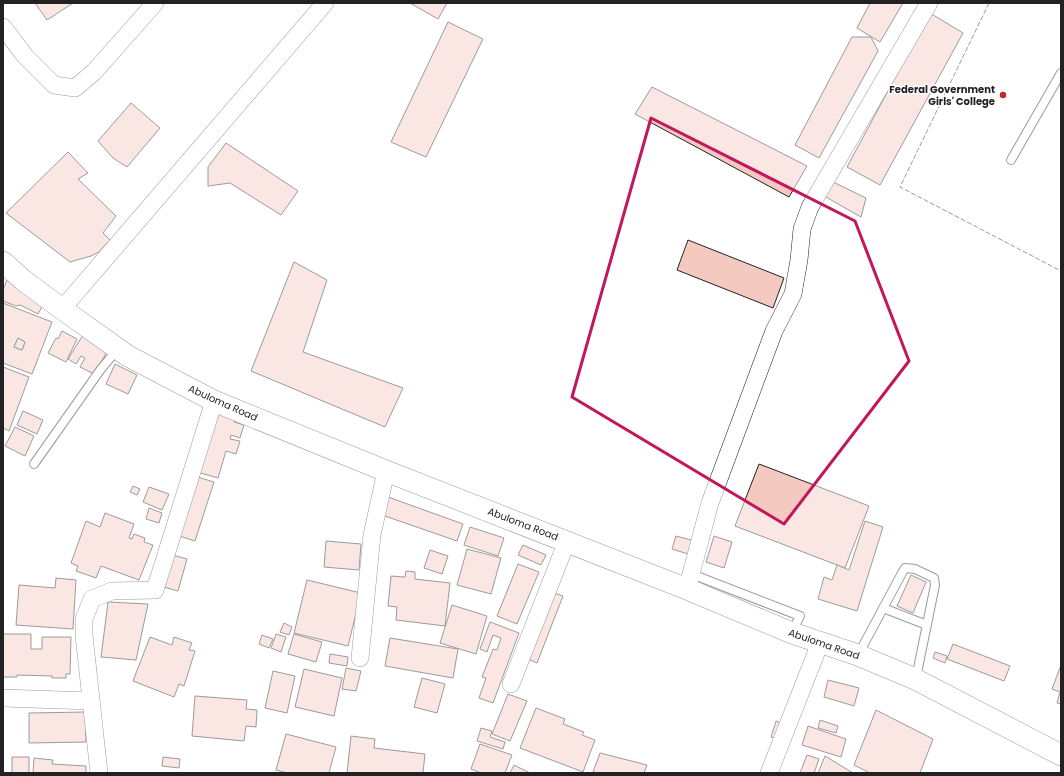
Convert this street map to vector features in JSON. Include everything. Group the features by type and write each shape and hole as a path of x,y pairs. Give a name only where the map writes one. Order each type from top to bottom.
{"street":[{"path":"3,27 25,56 54,85 75,88 94,72 155,3"},
{"path":"62,309 325,3"},
{"path":"690,582 710,503 774,331 793,294 799,260 802,229 810,207 929,3"},
{"name":"Abuloma Road","path":"7,268 128,356 214,401 386,471 567,541 690,582 792,633 858,655 915,679 1061,755"},
{"path":"99,773 84,619 92,599 112,591 155,590 214,401"},
{"path":"360,658 372,535 386,471"},
{"path":"511,684 567,541"},
{"path":"769,773 820,643"},
{"path":"3,698 91,702"}],"lane":[{"path":"1011,160 1061,73"},
{"path":"34,464 101,369 118,349"},
{"path":"858,655 905,568 915,569 934,578 935,581 915,679"},
{"path":"883,608 927,625"}],"highlighted area":[{"path":"651,118 855,221 909,361 784,524 572,397"}],"building":[{"path":"35,3 73,3 47,20"},
{"path":"410,3 447,3 438,19"},
{"path":"870,3 903,3 880,42 857,28"},
{"path":"930,13 963,33 880,185 847,167"},
{"path":"448,22 483,39 426,157 391,142"},
{"path":"852,37 871,37 878,51 819,158 795,145"},
{"path":"652,87 807,166 789,197 635,114"},
{"path":"131,103 160,128 127,167 113,158 98,141"},
{"path":"226,143 298,191 281,215 230,183 208,186 208,167"},
{"path":"68,152 88,173 78,179 116,216 103,233 110,240 99,252 70,262 6,213"},
{"path":"831,181 866,198 861,217 824,196"},
{"path":"688,240 784,278 773,308 677,270"},
{"path":"294,262 327,280 303,352 403,388 385,427 251,371"},
{"path":"8,277 43,305 38,314 20,305 16,306 3,301 3,290"},
{"path":"3,303 52,322 32,374 3,363","holes":["18,338 25,342 22,350 14,347"]},
{"path":"62,331 77,339 66,362 48,353 56,338 58,339"},
{"path":"83,335 108,350 94,374 80,367 85,358 81,356 76,364 68,359"},
{"path":"18,338 25,342 22,350 14,347"},
{"path":"115,364 137,375 128,394 106,384"},
{"path":"3,367 29,377 9,431 3,428"},
{"path":"215,409 236,415 234,422 244,425 240,438 231,435 230,439 240,441 236,454 226,451 218,478 197,472"},
{"path":"23,411 43,420 37,434 17,425"},
{"path":"15,427 34,436 25,456 5,446"},
{"path":"759,464 869,506 845,568 735,526"},
{"path":"194,476 214,482 195,541 176,535"},
{"path":"133,486 140,489 137,495 130,492"},
{"path":"149,487 169,494 162,510 143,502"},
{"path":"388,497 463,524 457,541 382,515"},
{"path":"149,508 162,513 159,523 146,519"},
{"path":"105,513 134,524 129,538 132,539 134,534 145,538 144,542 153,545 139,580 101,566 96,578 76,571 78,566 71,563 86,521 100,527"},
{"path":"865,521 883,527 857,611 818,599 824,577 832,580 837,565 849,570"},
{"path":"470,527 504,538 498,556 464,545"},
{"path":"676,536 695,541 691,555 672,549"},
{"path":"714,536 732,542 724,568 706,562"},
{"path":"326,541 361,544 359,570 324,567"},
{"path":"523,545 546,555 541,565 518,555"},
{"path":"467,549 501,558 491,594 457,585"},
{"path":"430,550 448,556 442,574 424,568"},
{"path":"169,554 187,559 178,591 160,586"},
{"path":"518,564 539,572 517,624 497,616"},
{"path":"406,571 415,572 415,579 450,583 445,626 396,620 397,607 388,606 391,576 405,577"},
{"path":"911,575 926,582 913,613 897,606"},
{"path":"56,578 76,580 73,629 16,625 19,585 55,588"},
{"path":"307,580 361,593 348,646 294,633"},
{"path":"551,592 563,596 537,663 526,658"},
{"path":"108,602 148,604 136,660 101,657"},
{"path":"452,605 487,616 476,654 440,643"},
{"path":"490,622 519,633 493,703 479,698 486,678 482,677 493,649 497,650 501,638 493,635 487,652 480,649"},
{"path":"284,623 292,627 289,635 280,632"},
{"path":"3,634 31,634 31,649 42,649 42,637 71,637 70,674 66,674 66,678 17,675 17,677 3,677"},
{"path":"276,634 286,637 281,652 271,648"},
{"path":"294,634 322,642 316,662 288,654"},
{"path":"262,635 273,639 269,648 259,644"},
{"path":"150,637 172,645 174,637 192,643 189,650 195,651 184,686 179,684 174,697 133,681"},
{"path":"390,638 458,649 453,678 385,666"},
{"path":"953,644 1010,666 1004,681 947,659"},
{"path":"935,652 947,656 945,663 933,658"},
{"path":"330,654 348,657 347,666 329,663"},
{"path":"1061,665 1061,704 1057,703 1060,692 1052,689"},
{"path":"346,668 361,671 356,691 342,689"},
{"path":"304,669 342,678 334,716 295,707"},
{"path":"273,671 295,676 287,713 265,708"},
{"path":"422,678 445,684 437,713 414,707"},
{"path":"828,680 859,688 854,706 824,697"},
{"path":"508,694 527,701 510,741 492,734"},
{"path":"195,696 247,700 246,709 257,710 256,727 246,726 244,741 192,736"},
{"path":"536,708 565,719 563,724 584,732 582,735 595,740 583,772 520,748"},
{"path":"876,710 933,739 920,773 870,773 854,765"},
{"path":"85,712 86,742 29,743 29,713"},
{"path":"820,720 838,726 836,733 818,728"},
{"path":"776,721 784,724 779,740 771,737"},
{"path":"808,726 846,739 841,757 802,745"},
{"path":"481,728 492,731 490,737 505,742 503,749 477,741"},
{"path":"286,734 336,747 329,773 287,773 276,770"},
{"path":"351,736 375,739 374,748 425,754 423,773 347,773"},
{"path":"480,744 512,755 505,773 481,773 471,769"},
{"path":"600,753 647,765 644,773 593,772"},
{"path":"807,755 819,759 814,773 800,773"},
{"path":"825,756 853,773 818,773"},
{"path":"12,757 29,757 29,773 12,773"},
{"path":"163,757 180,759 179,768 162,766"},
{"path":"34,758 53,760 52,764 86,766 86,773 33,773"},
{"path":"514,765 530,773 510,773"}],"fence":[{"path":"989,3 900,187 1061,271"}],"place":[{"name":"Federal Government Girls' College","path":"1003,95"}]}
